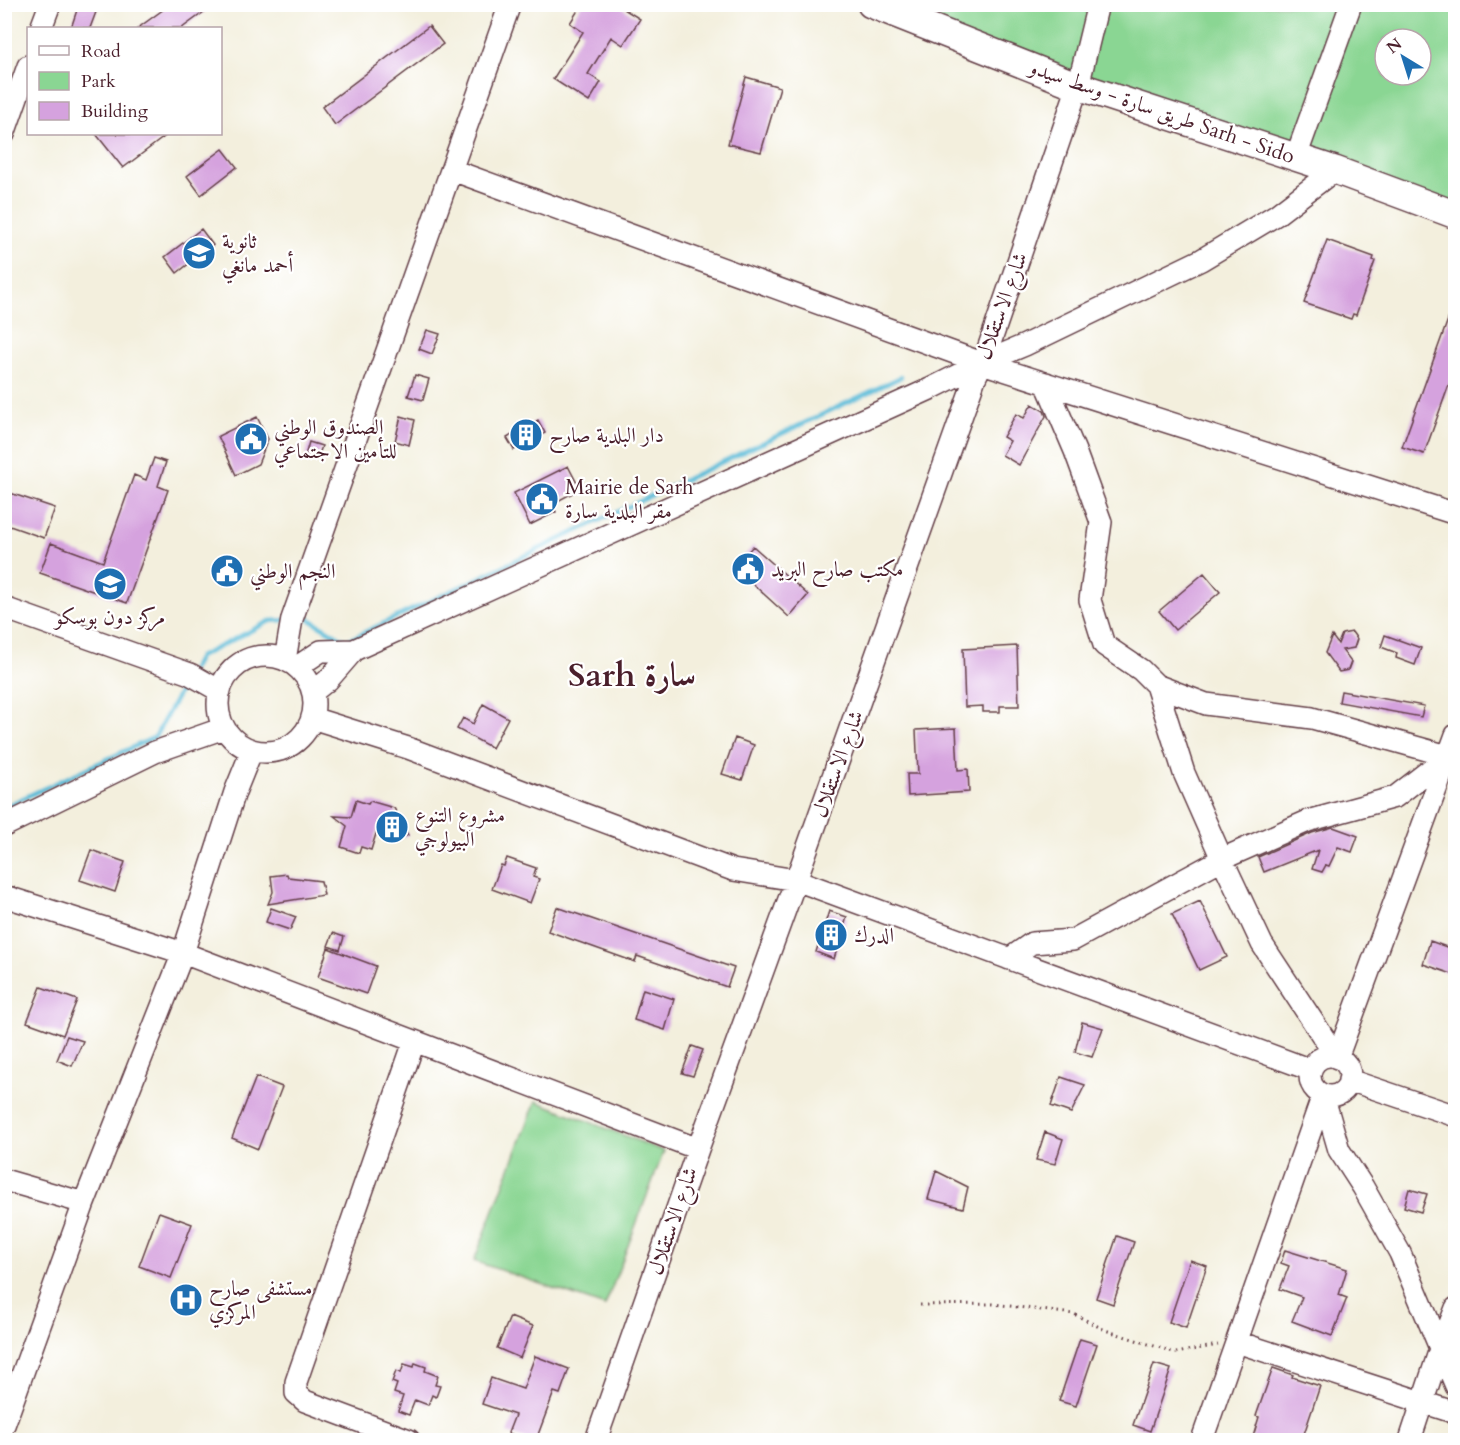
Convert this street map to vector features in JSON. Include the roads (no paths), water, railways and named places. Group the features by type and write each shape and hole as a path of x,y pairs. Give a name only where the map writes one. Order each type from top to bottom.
{"main road":[{"name":"طريق سارة - وسط سيدو Sarh - Sido","path":"871,4 1078,86 1335,170 1455,215"}],"street":[{"path":"41,27 50,4"},
{"path":"291,663 292,619 510,4"},
{"name":"شارع الاستقلال","path":"596,1440 975,378 987,352 1078,86 1098,4"},
{"path":"1296,157 1351,4"},
{"path":"4,134 27,69"},
{"path":"452,170 982,363 1455,514"},
{"path":"291,663 321,651 354,650 1025,345 1201,260 1276,215 1335,170"},
{"path":"1046,383 1075,451 1101,522 1090,600 1104,645 1141,670 1156,685 1206,704 1312,717 1453,743"},
{"path":"4,608 190,674 220,691"},
{"path":"313,692 328,680 354,650"},
{"path":"269,656 291,663 307,678 313,692 314,707 306,731 282,750 267,752 252,750 231,738 219,716 218,704 220,691 227,676 238,665 253,658 269,656"},
{"path":"1156,685 1184,773 1263,944 1337,1058"},
{"path":"312,718 408,748 733,870 796,880 1311,1070"},
{"path":"4,826 155,752 224,728"},
{"path":"1009,959 1032,943 1073,940 1222,859 1308,821 1395,796 1453,743"},
{"path":"1337,1058 1453,743"},
{"path":"4,1425 84,1203 183,953 235,792 252,750"},
{"path":"4,896 183,953 698,1149"},
{"path":"409,1440 305,1401 296,1393 296,1382 414,1042"},
{"path":"1330,1056 1337,1058 1347,1066 1349,1080 1346,1088 1332,1096 1323,1095 1314,1088 1311,1082 1311,1070 1318,1060 1330,1056"},
{"path":"1349,1080 1455,1116"},
{"path":"1202,1440 1323,1095"},
{"path":"1323,1095 1339,1150 1400,1253 1455,1386"},
{"path":"4,1180 84,1203"},
{"path":"1410,1440 1455,1308"},
{"path":"1237,1342 1455,1413"}],"waterway":[{"path":"299,618 306,617 346,641 901,377"},
{"path":"192,670 199,657 270,621 285,620"},
{"path":"4,807 155,737 186,680"}],"place":[{"name":"ثانوية أحمد مانغي","path":"199,253"},
{"name":"دار البلدية صارح","path":"526,435"},
{"name":"الصندوق الوطني للتأمين الاجتماعي","path":"251,439"},
{"name":"Mairie de Sarh مقر البلدية سارة","path":"542,499"},
{"name":"مكتب صارح البريد","path":"748,569"},
{"name":"النجم الوطني","path":"227,571"},
{"name":"مركز دون بوسكو","path":"110,584"},
{"name":"مشروع التنوع البيولوجي","path":"392,827"},
{"name":"الدرك","path":"831,935"},
{"name":"مستشفى صارح المركزي","path":"186,1300"}],"district":[{"name":"Sarh سارة","path":"632,675"}]}
